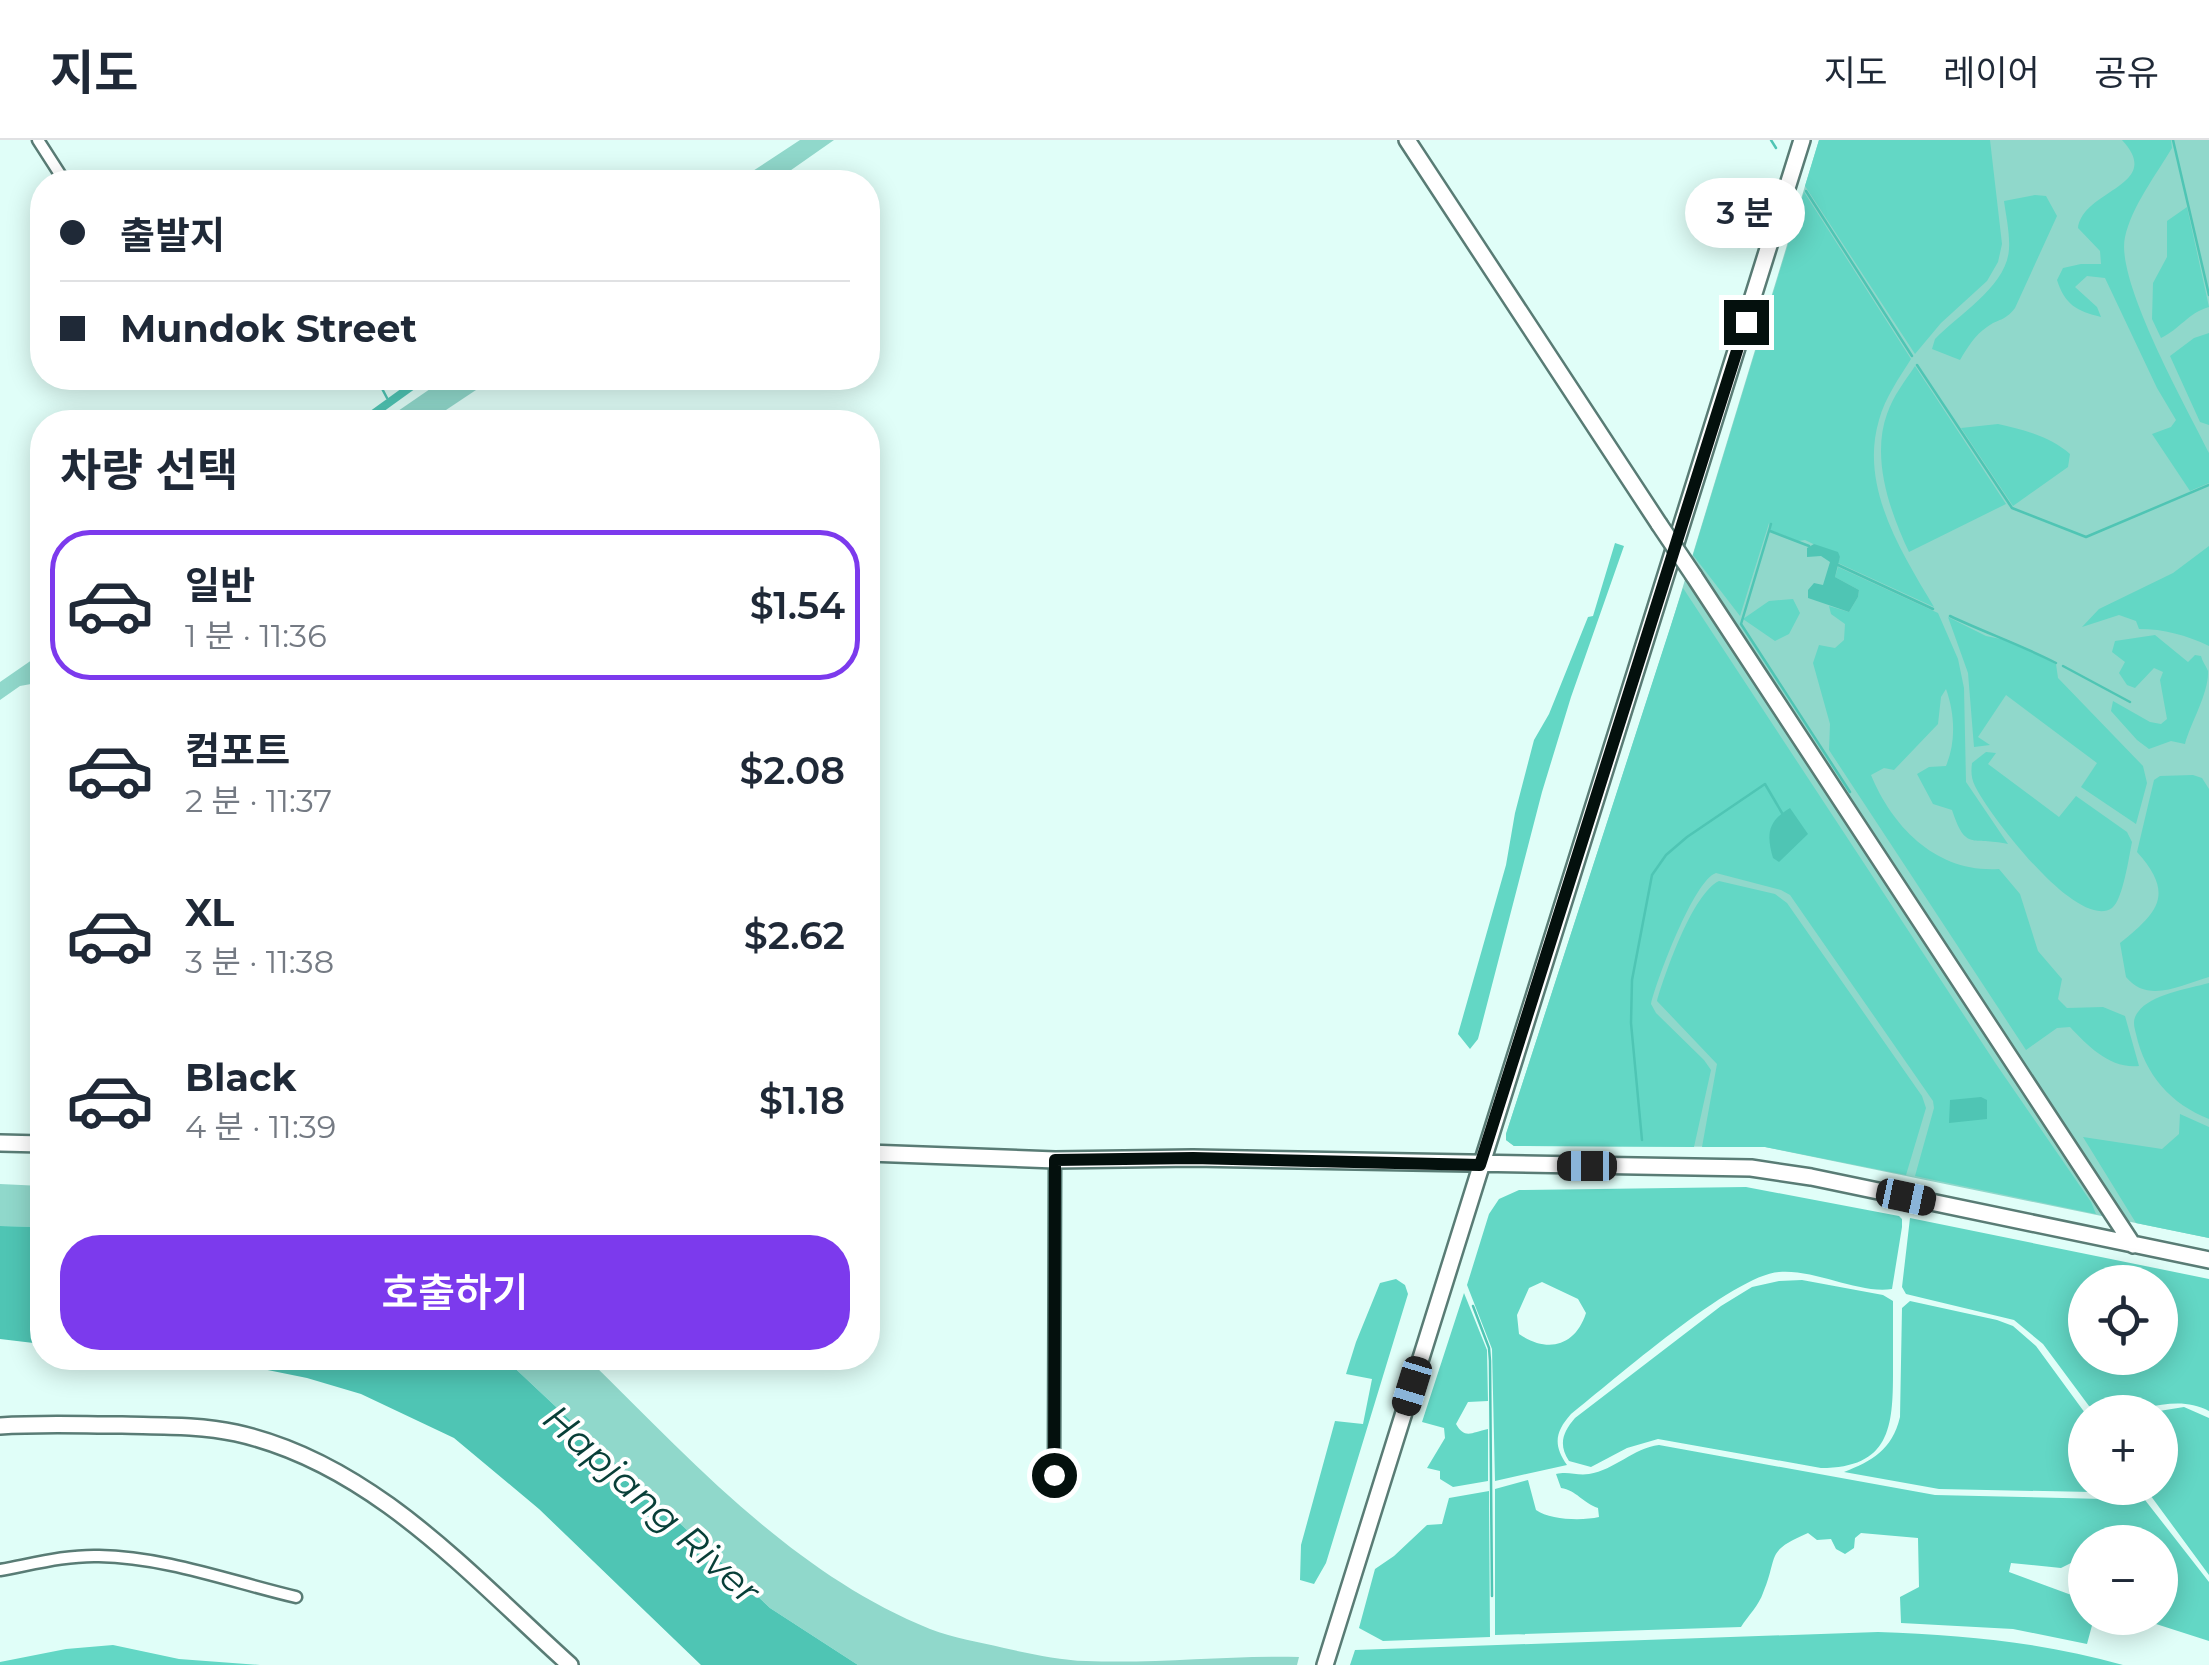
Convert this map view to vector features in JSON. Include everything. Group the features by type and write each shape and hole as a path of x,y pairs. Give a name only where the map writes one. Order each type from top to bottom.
{"street":[{"path":"38,140 58,170"},
{"path":"1406,140 2133,1245"},
{"path":"1327,1658 1802,140"},
{"path":"0,1143 30,1144"},
{"path":"880,1153 1055,1160 1193,1158 1751,1168 2209,1260"},
{"path":"1054,1475 1055,1160"},
{"path":"0,1426 184,1427 234,1433 280,1446 346,1476 374,1494 420,1530 570,1665"},
{"path":"0,1570 79,1556 122,1558 296,1597"}],"shaded area":[{"path":"800,140 834,140 791,170 754,170"},
{"path":"1819,140 2209,140 2209,1238 1765,1147 1514,1146 1506,1140 1670,629"},
{"path":"1819,140 1990,140 2002,244 1998,262 1987,281 1941,323 1915,354 1805,186"},
{"path":"2122,140 2171,140 2172,148 2128,225 2125,257 2141,313 2209,453 2209,483 2190,491 2152,434 2171,427 2176,420 2105,278 2087,276 2075,287 2097,307 2101,317 2073,306 2057,280 2063,268 2101,264 2100,251 2078,228 2093,204 2118,187 2134,168 2133,155"},
{"path":"1804,192 1911,359 1879,420 1875,470 1879,494 1897,542 1934,607 1838,563 1840,557 1805,540 1770,530 1769,523 1740,616 1693,555"},
{"path":"2046,196 2057,216 2015,308 1979,334 1960,360 1932,349 1935,339 2000,275 2009,243 2004,201"},
{"path":"2187,207 2209,307 2161,338 2152,319 2153,283 2167,257 2167,221"},
{"path":"2209,333 2209,425 2200,422 2170,356 2194,338"},
{"path":"1915,366 2006,504 1909,552 1889,502 1881,448 1890,407"},
{"path":"429,390 476,390 446,410 399,410"},
{"path":"1998,424 2045,438 2070,454 2068,467 2013,506 1961,428"},
{"path":"1615,543 1624,546 1571,697 1542,792 1478,1039 1470,1049 1458,1034 1506,865 1534,740 1549,714 1588,617 1593,616"},
{"path":"2209,546 2209,646 2175,633 2139,629 2136,621 2119,615 2082,627 2099,609 2173,573"},
{"path":"1838,567 1938,613 1958,659 1964,688 1966,782 2008,844 1966,837 1952,810 1933,804 1917,774 1929,767 1946,766 1953,728 1946,689 1941,697 1938,724 1894,770 1884,768 1871,775 1880,794 1905,829 1937,855 1977,868 1999,869 2020,894 2038,951 2062,979 2058,999 2067,1008 2103,1007 2125,1016 2139,1066 2109,1060 2070,1027 2057,1028 2026,1050 1829,750 1830,724 1813,663 1819,645 1835,648 1844,640 1845,624 1831,614 1829,606 1849,612 1859,590 1835,577"},
{"path":"1683,588 2096,1214 1915,1176 1933,1101 1790,895 1716,873 1687,911 1651,1004 1711,1070 1694,1147 1514,1146 1506,1140"},
{"path":"1793,599 1800,613 1789,634 1775,641 1743,619 1769,601"},
{"path":"1948,617 2056,664 2058,678 2143,766 2147,783 2136,824 2081,787 2097,763 2006,695 1978,737 1990,745 1974,747 1968,673"},
{"path":"2155,635 2188,662 2195,655 2201,656 2208,680 2185,744 2171,741 2149,749 2111,711 2113,701 2161,724 2167,719 2160,680 2163,672 2154,668 2135,688 2127,685 2119,673 2125,662 2112,652 2115,641"},
{"path":"30,661 30,684 20,686 0,700 0,682"},
{"path":"1986,752 1996,753 1988,764 2059,817 2076,796 2127,832 2132,842 2119,896 2112,908 2097,911 2078,903 2015,843 1973,780 1972,763"},
{"path":"2160,776 2202,778 2209,789 2209,977 2176,988 2144,990 2126,977 2120,943 2152,912 2159,892 2149,867 2137,852 2154,780"},
{"path":"1719,881 1775,894 1787,903 1922,1096 1926,1108 1906,1175 1765,1147 1702,1147 1717,1064 1657,1001 1690,917 1709,888"},
{"path":"2209,983 2209,1119 2183,1105 2153,1075 2140,1049 2134,1023 2138,1012 2152,1001"},
{"path":"2180,1114 2209,1127 2209,1238 2136,1223 2083,1137 2162,1149 2179,1134"},
{"path":"0,1184 30,1185 30,1227 0,1226"},
{"path":"1746,1187 1899,1216 1902,1227 1892,1289 1865,1288 1793,1272 1759,1278 1704,1310 1571,1414 1558,1439 1567,1465 1495,1481 1492,1349 1467,1285 1489,1214 1499,1199 1519,1190","holes":["1542,1282 1578,1299 1586,1313 1567,1340 1540,1344 1519,1334 1517,1315 1529,1288"]},
{"path":"1910,1218 2140,1265 2068,1265 2068,1375 2178,1375 2178,1273 2209,1279 2209,1411 2178,1404 2178,1395 2081,1395 2043,1344 2014,1320 1906,1294 1902,1287"},
{"path":"1396,1279 1405,1285 1408,1294 1326,1563 1314,1584 1300,1580 1301,1545 1335,1421 1363,1424 1372,1379 1346,1374 1356,1342 1380,1283"},
{"path":"1802,1280 1883,1295 1893,1301 1891,1410 1883,1441 1874,1452 1861,1461 1821,1468 1658,1439 1627,1448 1591,1467 1569,1461 1563,1438 1575,1418 1721,1306 1752,1287"},
{"path":"1464,1293 1487,1350 1488,1401 1468,1402 1456,1424 1466,1433 1488,1429 1488,1481 1453,1487 1440,1479 1440,1471 1427,1468 1445,1438 1444,1428 1422,1422"},
{"path":"1910,1301 1997,1320 2013,1326 2036,1346 2072,1395 2068,1395 2068,1492 1939,1489 1844,1472 1880,1453 1892,1438 1900,1417 1902,1308"},
{"path":"517,1370 599,1370 705,1474 788,1546 880,1605 930,1629 1014,1650 1076,1660 1299,1657 1297,1665 858,1665 770,1608"},
{"path":"2178,1408 2209,1418 2209,1575 2178,1533 2178,1525 2172,1525 2158,1505 2178,1505"},
{"path":"1659,1445 1935,1495 2068,1498 2068,1505 2149,1505 2165,1525 2068,1525 2068,1564 2061,1568 2011,1563 2009,1572 2068,1594 2068,1635 2089,1635 2087,1644 2013,1629 1901,1623 1900,1597 1919,1587 1918,1538 1861,1533 1855,1538 1854,1548 1845,1554 1836,1549 1831,1539 1817,1540 1808,1533 1785,1545 1775,1556 1761,1597 1741,1627 1495,1635 1495,1489 1528,1480 1536,1510 1566,1519 1599,1517 1598,1508 1561,1488 1556,1474 1598,1472"},
{"path":"1489,1491 1490,1637 1383,1641 1359,1628 1375,1569 1427,1525 1442,1524 1449,1498"},
{"path":"2178,1542 2209,1582 2209,1641 2178,1631"},
{"path":"1878,1632 2002,1641 2123,1665 1350,1665 1355,1650"},
{"path":"113,1645 179,1659 260,1665 0,1665 66,1649"}],"water":[{"path":"399,390 413,390 386,410 372,410"},
{"path":"1814,544 1838,552 1835,577 1859,590 1849,612 1808,598 1814,583 1823,585 1830,562 1821,556 1807,557 1807,548"},
{"path":"1790,808 1808,834 1779,862 1773,858 1771,829"},
{"path":"1950,1100 1987,1100 1987,1119 1949,1123"},
{"path":"0,1226 30,1227 30,1343 0,1339"},
{"name":"Hapjang River","path":"268,1370 517,1370 770,1608 858,1665 701,1665 539,1509 454,1438 361,1394"}],"waterway":[{"path":"1771,140 1776,148"},
{"path":"2173,140 2209,295"},
{"path":"1806,191 1912,356"},
{"path":"1917,365 2012,508 2086,537 2209,485"},
{"path":"383,390 387,398"},
{"path":"1771,524 1741,624 1850,792"},
{"path":"1770,531 1809,546"},
{"path":"1838,565 1933,609"},
{"path":"1950,616 2056,663"},
{"path":"2063,666 2130,702"},
{"path":"1642,1140 1631,1023 1632,980 1652,875 1666,855 1687,837 1765,784 1782,813"},
{"path":"1473,1306 1490,1361 1492,1596"}],"route":[{"path":"1054,1475 1055,1160 1193,1158 1480,1165 1746,322"}]}
